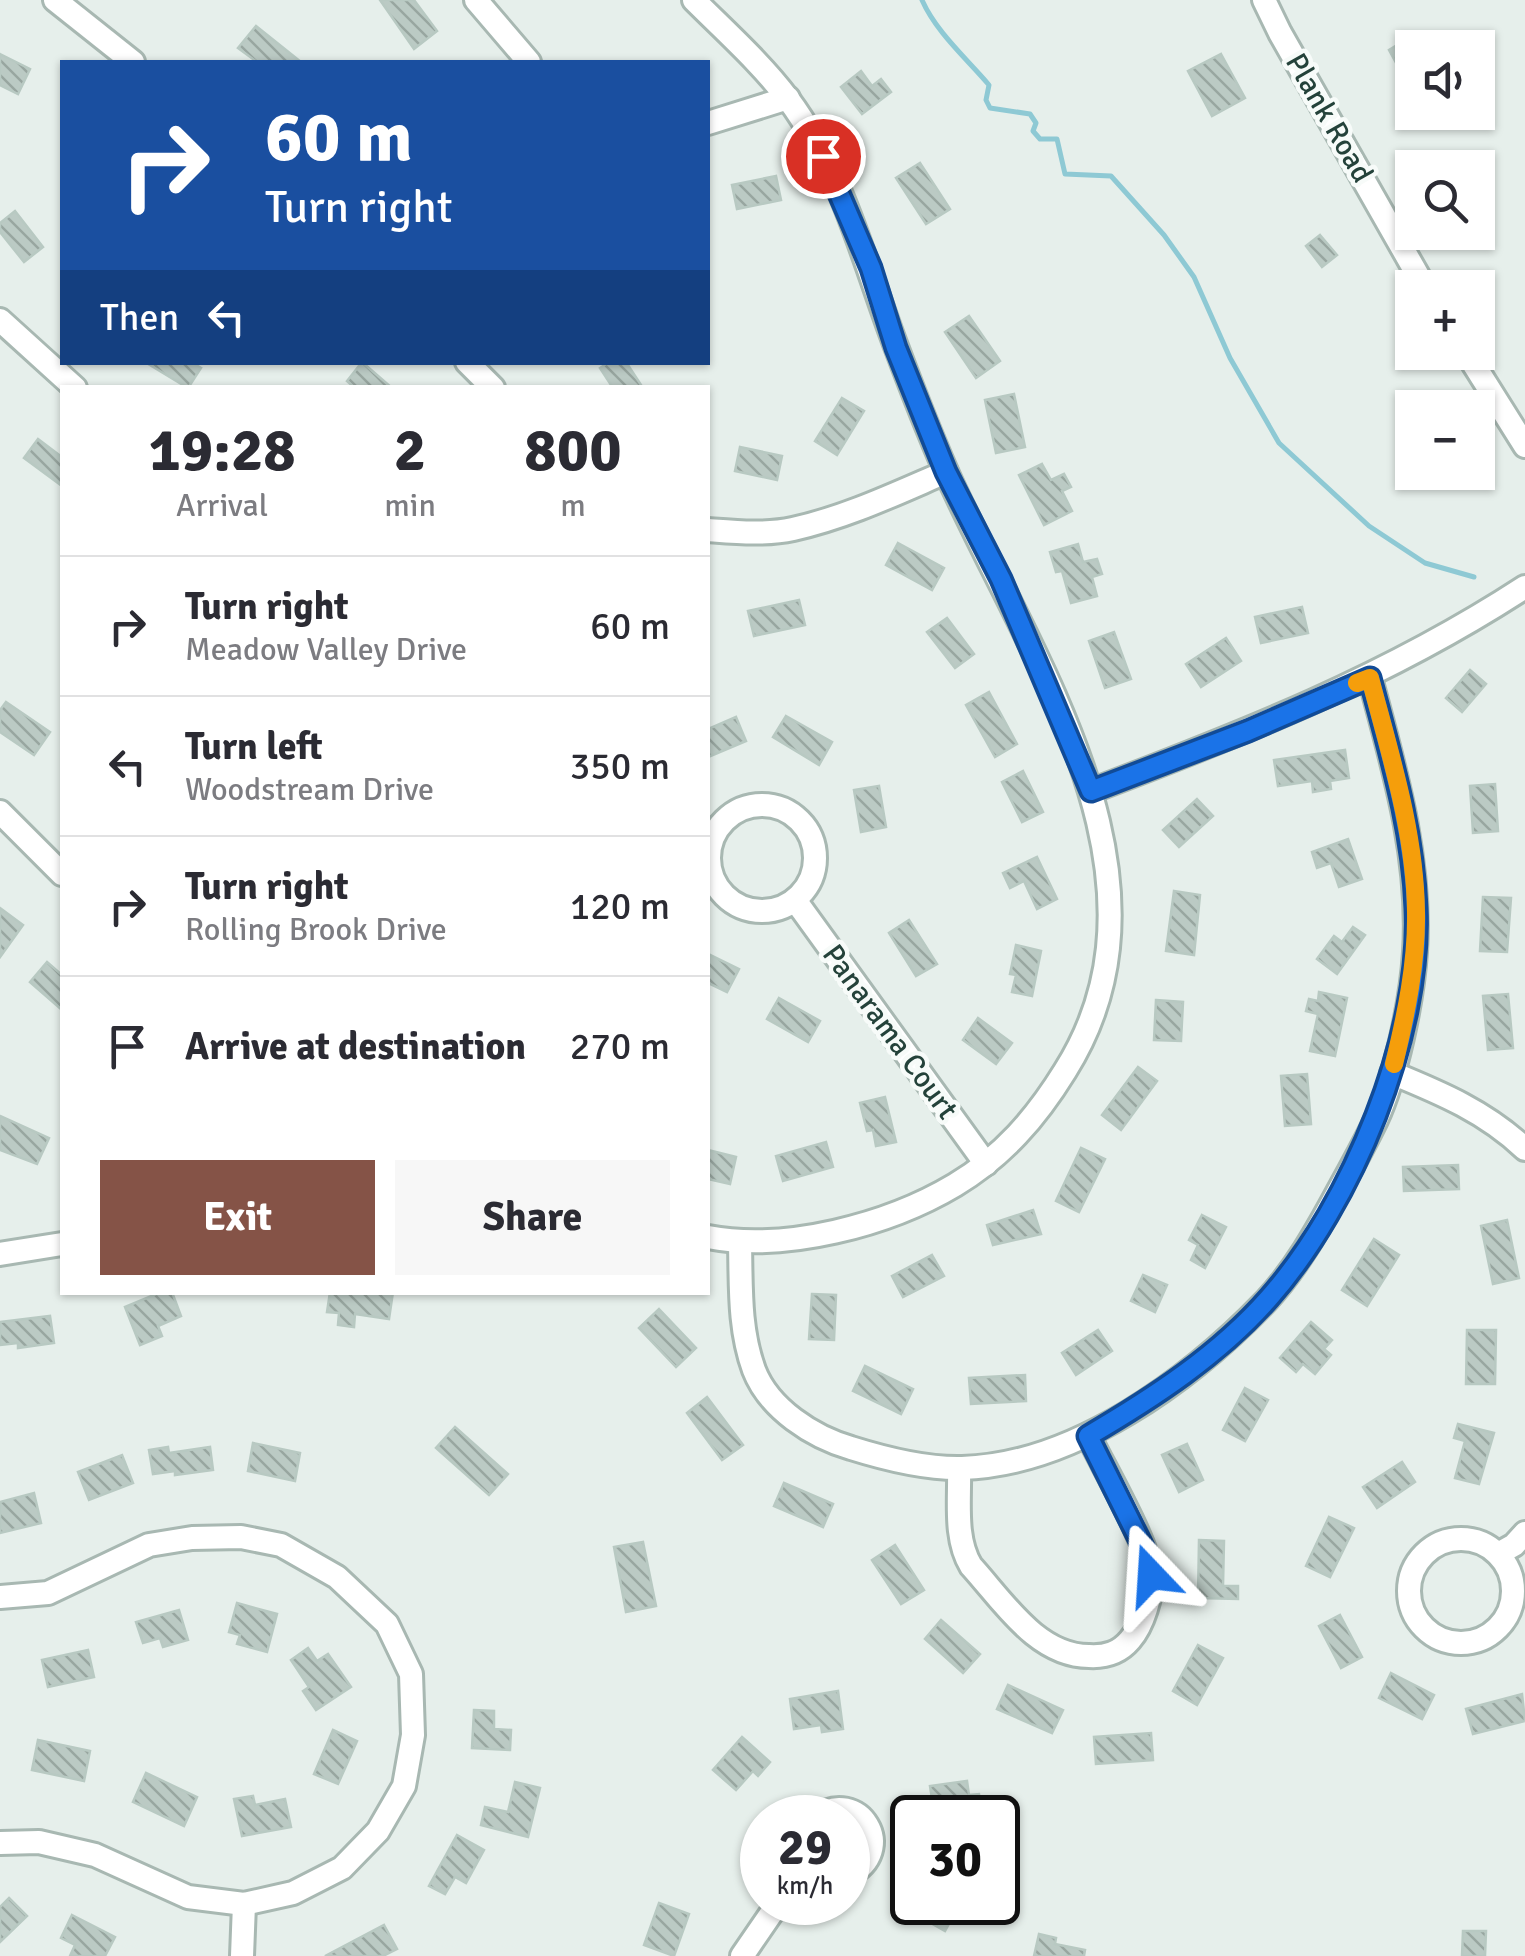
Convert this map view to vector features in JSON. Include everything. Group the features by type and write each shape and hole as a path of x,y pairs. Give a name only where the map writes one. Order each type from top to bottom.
{"street":[{"path":"56,0 131,60"},
{"path":"476,0 527,60"},
{"path":"694,0 788,98 823,156 871,268 896,348 946,472 1001,579 1091,791 1110,884 1111,934 1100,990 1082,1044 1043,1107 1020,1135 986,1164 926,1201 875,1221 829,1232 740,1244 710,1237"},
{"name":"Plank Road","path":"1264,0 1415,270"},
{"path":"710,123 788,98"},
{"path":"0,320 73,385"},
{"path":"471,365 489,385"},
{"path":"1477,370 1525,446"},
{"path":"710,530 790,530 858,510 946,472"},
{"path":"1091,791 1248,731 1370,678 1525,588"},
{"path":"740,1244 742,1325 756,1374 784,1412 826,1441 881,1457 958,1468 1006,1463 1088,1436 1188,1372 1268,1299 1322,1221 1377,1118 1392,1073 1415,956 1416,910 1402,797 1370,678"},
{"path":"710,848 716,831 729,815 748,806 769,805 789,811 805,825 814,844 816,864 809,884 795,900 776,909 755,911 736,904 720,890 710,872"},
{"path":"0,812 60,872"},
{"name":"Panarama Court","path":"795,900 986,1164"},
{"path":"1392,1073 1455,1098 1501,1126 1525,1149"},
{"path":"0,1254 60,1244"},
{"path":"958,1468 960,1536 963,1553 972,1566 1044,1642 1082,1656 1105,1656 1123,1648 1136,1633 1149,1595 1151,1575 1146,1553 1088,1436"},
{"path":"1498,1554 1525,1533"},
{"path":"0,1597 48,1592 149,1545 192,1538 241,1537 281,1545 336,1577 386,1624 411,1674 413,1735 404,1786 378,1831 342,1868 293,1893 244,1904 188,1897 95,1855 39,1842 0,1844"},
{"path":"1449,1540 1470,1540 1498,1554 1509,1570 1513,1590 1506,1618 1492,1632 1474,1641 1455,1642 1436,1636 1420,1624 1411,1605 1410,1584 1416,1564 1430,1549 1449,1540"},
{"path":"242,1956 244,1904"},
{"path":"742,1956 763,1925"}],"building":[{"path":"380,0 414,0 437,31 414,49"},
{"path":"256,26 298,60 254,60 238,48"},
{"path":"0,54 30,69 18,94 0,85"},
{"path":"1221,54 1245,98 1212,116 1188,71"},
{"path":"861,71 872,86 881,79 891,92 862,114 841,87"},
{"path":"920,163 950,209 926,224 896,178"},
{"path":"776,176 781,200 737,209 732,185"},
{"path":"15,211 43,247 24,262 0,232 0,223"},
{"path":"1320,235 1337,255 1322,267 1306,246"},
{"path":"969,316 1000,361 976,378 945,332"},
{"path":"150,365 201,368 190,385 183,385"},
{"path":"360,365 365,365 389,385 352,385 347,381"},
{"path":"628,365 641,385 611,385 600,368"},
{"path":"1014,394 1025,447 996,453 985,400"},
{"path":"842,398 864,411 837,455 815,441"},
{"path":"38,439 60,456 60,485 24,458"},
{"path":"740,447 782,456 777,480 735,471"},
{"path":"1042,464 1051,480 1064,474 1071,487 1062,491 1072,511 1044,525 1019,475"},
{"path":"898,543 944,568 932,590 886,565"},
{"path":"1078,544 1083,562 1097,559 1102,574 1092,577 1097,596 1071,603 1062,571 1056,572 1050,552"},
{"path":"799,600 805,625 754,636 748,611"},
{"path":"1302,607 1308,633 1261,643 1255,617"},
{"path":"947,618 974,654 955,668 927,632"},
{"path":"1114,632 1131,679 1105,688 1089,641"},
{"path":"1226,638 1241,661 1201,687 1186,664"},
{"path":"1470,670 1486,684 1462,712 1446,698"},
{"path":"989,692 1017,744 995,757 966,705"},
{"path":"6,702 50,732 34,755 0,732 0,710"},
{"path":"786,716 832,742 819,765 773,737"},
{"path":"736,717 746,741 710,756 710,728"},
{"path":"1345,750 1349,778 1330,781 1331,789 1313,792 1312,781 1278,786 1274,760"},
{"path":"1023,771 1043,812 1022,822 1002,782"},
{"path":"1495,784 1498,831 1473,833 1470,786"},
{"path":"879,786 886,827 861,832 854,790"},
{"path":"1197,799 1213,816 1179,847 1163,830"},
{"path":"1348,839 1362,879 1339,887 1331,863 1317,868 1312,852"},
{"path":"1037,857 1057,899 1037,909 1024,881 1010,888 1003,873"},
{"path":"1174,891 1200,895 1194,955 1166,951"},
{"path":"1483,897 1511,898 1507,952 1480,951"},
{"path":"0,908 23,925 0,957"},
{"path":"909,920 937,964 916,976 889,933"},
{"path":"1353,927 1365,935 1337,974 1317,959 1334,936 1342,942"},
{"path":"1016,945 1041,951 1032,996 1012,992 1016,975 1010,974"},
{"path":"710,955 739,969 727,992 710,984"},
{"path":"47,962 60,973 60,1008 30,982"},
{"path":"1319,992 1347,998 1335,1056 1310,1051 1318,1014 1306,1011 1309,999 1318,1001"},
{"path":"1508,994 1513,1048 1488,1050 1483,996"},
{"path":"779,998 820,1021 808,1042 767,1019"},
{"path":"1156,1000 1183,1002 1181,1041 1154,1040"},
{"path":"978,1018 1012,1043 996,1064 963,1040"},
{"path":"1138,1067 1157,1081 1121,1130 1102,1115"},
{"path":"1307,1074 1311,1124 1285,1126 1281,1076"},
{"path":"885,1097 896,1142 876,1146 873,1130 867,1131 860,1103"},
{"path":"0,1116 49,1138 37,1164 0,1150"},
{"path":"826,1142 833,1167 783,1181 776,1156"},
{"path":"1081,1148 1105,1159 1079,1212 1056,1201"},
{"path":"710,1150 736,1157 730,1184 710,1179"},
{"path":"1458,1165 1459,1189 1404,1191 1403,1167"},
{"path":"1033,1210 1041,1234 993,1245 987,1225"},
{"path":"1202,1215 1226,1227 1205,1268 1191,1260 1198,1245 1189,1240"},
{"path":"1507,1220 1519,1278 1493,1284 1481,1226"},
{"path":"1374,1239 1399,1255 1367,1306 1342,1290"},
{"path":"932,1255 944,1276 903,1297 892,1276"},
{"path":"1143,1275 1167,1285 1155,1312 1131,1301"},
{"path":"812,1294 836,1295 834,1340 809,1339"},
{"path":"154,1295 173,1295 181,1316 158,1326 162,1336 140,1345 125,1307"},
{"path":"330,1295 393,1295 389,1319 355,1314 354,1327 338,1325 339,1313 327,1312"},
{"path":"659,1309 696,1348 676,1367 639,1328"},
{"path":"50,1316 54,1343 18,1348 18,1343 0,1345 0,1322"},
{"path":"1311,1322 1332,1340 1324,1349 1331,1355 1315,1374 1303,1364 1296,1372 1280,1358"},
{"path":"1098,1330 1112,1351 1076,1375 1062,1353"},
{"path":"1467,1330 1496,1330 1495,1384 1466,1384"},
{"path":"865,1366 913,1389 901,1414 853,1391"},
{"path":"1025,1375 1026,1401 971,1404 969,1378"},
{"path":"1245,1388 1268,1400 1245,1441 1223,1430"},
{"path":"707,1397 743,1445 722,1460 687,1413"},
{"path":"1458,1424 1494,1433 1479,1484 1455,1478 1465,1441 1454,1438"},
{"path":"455,1427 508,1474 489,1495 436,1448"},
{"path":"253,1443 300,1453 295,1481 248,1471"},
{"path":"1187,1444 1203,1480 1179,1492 1162,1455"},
{"path":"168,1447 169,1453 210,1447 213,1470 153,1474 149,1450"},
{"path":"122,1455 133,1483 89,1500 78,1472"},
{"path":"1402,1462 1415,1482 1377,1508 1363,1487"},
{"path":"784,1483 833,1504 823,1527 774,1506"},
{"path":"34,1493 41,1523 0,1533 0,1502"},
{"path":"1329,1517 1354,1528 1330,1577 1306,1566"},
{"path":"1199,1540 1224,1541 1223,1586 1238,1586 1238,1599 1198,1598"},
{"path":"643,1542 656,1606 626,1612 614,1547"},
{"path":"895,1545 924,1590 901,1604 872,1560"},
{"path":"237,1603 277,1614 267,1652 237,1644 240,1635 229,1632"},
{"path":"179,1610 188,1640 163,1647 160,1638 143,1643 136,1622"},
{"path":"1340,1615 1362,1657 1341,1668 1319,1626"},
{"path":"941,1620 980,1654 963,1673 925,1639"},
{"path":"1198,1645 1223,1658 1197,1705 1173,1691"},
{"path":"308,1648 317,1661 328,1654 351,1687 316,1710 303,1691 309,1687 291,1660"},
{"path":"88,1650 94,1677 48,1687 42,1660"},
{"path":"1391,1673 1434,1695 1422,1719 1379,1698"},
{"path":"1008,1685 1063,1710 1052,1733 997,1709"},
{"path":"838,1691 843,1729 822,1732 821,1725 794,1729 790,1699"},
{"path":"1522,1694 1525,1721 1473,1734 1466,1709"},
{"path":"474,1710 494,1711 494,1729 511,1730 510,1750 472,1748"},
{"path":"333,1730 357,1741 338,1784 314,1774"},
{"path":"1151,1733 1153,1760 1096,1764 1094,1737"},
{"path":"742,1737 770,1762 758,1776 753,1771 736,1790 713,1770"},
{"path":"38,1740 90,1751 84,1781 32,1770"},
{"path":"146,1773 197,1797 184,1826 133,1802"},
{"path":"967,1781 969,1795 931,1795 930,1786"},
{"path":"515,1782 540,1788 528,1837 481,1825 485,1807 508,1812"},
{"path":"253,1796 255,1805 285,1799 291,1827 242,1836 234,1799"},
{"path":"457,1835 484,1850 466,1883 455,1877 445,1894 429,1886"},
{"path":"9,1898 27,1916 0,1942 0,1907"},
{"path":"659,1903 689,1914 674,1956 644,1945"},
{"path":"72,1915 115,1937 105,1956 70,1956 75,1945 61,1938"},
{"path":"384,1925 397,1949 383,1956 325,1956"},
{"path":"1463,1931 1486,1931 1485,1956 1462,1956"},
{"path":"1039,1934 1056,1938 1055,1944 1085,1950 1084,1956 1034,1956"}],"waterway":[{"path":"922,0 944,34 989,85 986,100 990,108 1030,114 1036,123 1033,131 1040,139 1057,139 1065,174 1111,176 1164,235 1194,277 1230,358 1279,443 1369,526 1425,563 1474,577"}],"slow traffic":[{"path":"1357,683 1370,678 1402,797 1411,852 1415,956 1394,1064"}],"route":[{"path":"823,156 871,268 896,348 946,472 1001,579 1091,791 1248,731 1370,678 1402,797 1416,910 1415,956 1392,1073 1377,1118 1308,1246 1268,1299 1188,1372 1088,1436 1146,1553 1151,1575"}]}
